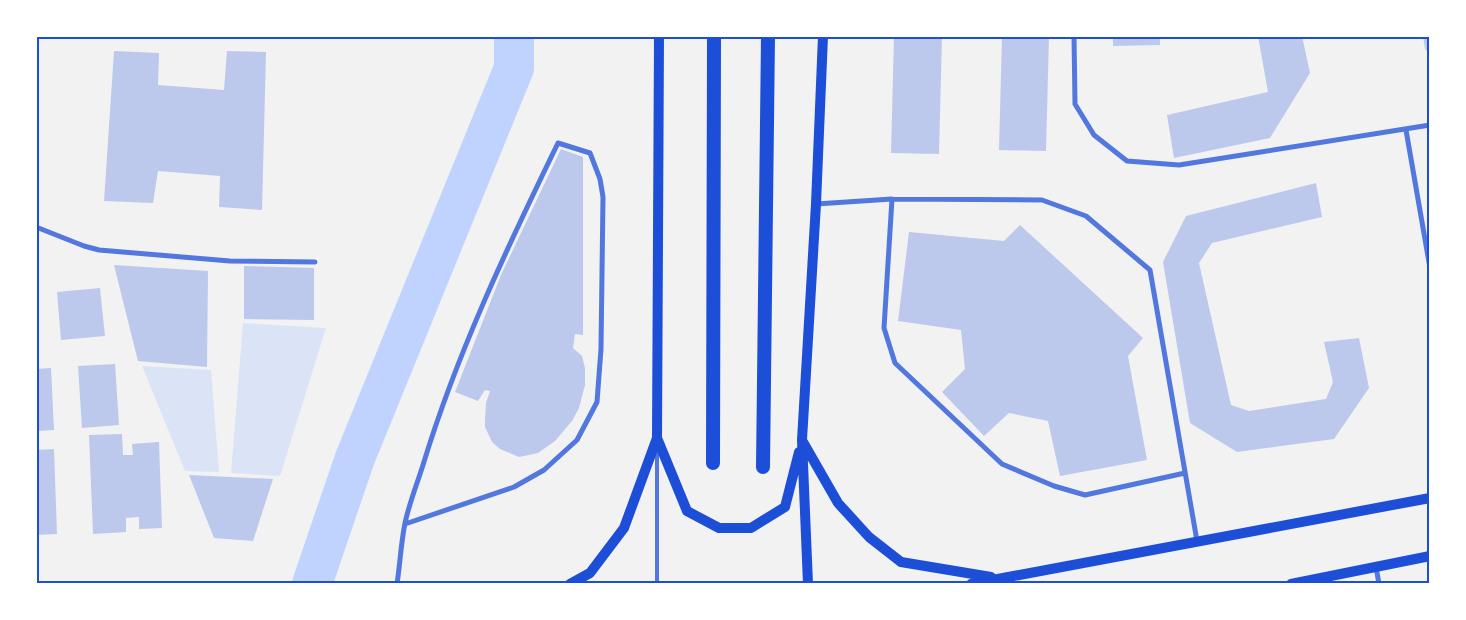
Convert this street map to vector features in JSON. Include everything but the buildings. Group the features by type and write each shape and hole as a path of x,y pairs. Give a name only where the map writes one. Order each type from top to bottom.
{"highway":[{"path":"713,463 714,36"},
{"path":"763,467 768,36"}],"main road":[{"path":"570,584 590,573 624,528 657,438 659,36"},
{"path":"808,584 802,440 816,204 823,36"},
{"path":"657,438 687,511 719,528 751,528 785,507 802,440"},
{"path":"802,440 838,503 869,537 901,562 999,579"},
{"path":"971,584 1430,498"},
{"path":"1291,584 1430,556"}],"street":[{"path":"1074,36 1075,104 1094,135 1127,161 1179,165 1430,126"},
{"path":"1406,130 1430,268"},
{"path":"397,584 405,524 432,433 494,278 558,142 590,153 600,179 603,197 601,349 597,402 577,440 544,470 514,487 405,524"},
{"path":"816,204 892,200 1042,200 1086,216 1150,270 1197,541"},
{"path":"892,200 884,328 895,363 1002,464 1054,486 1085,495 1185,473"},
{"path":"36,227 99,250 230,261 315,262"},
{"path":"1376,567 1379,584"}],"lane":[{"path":"657,438 657,584"}],"shaded area":[{"path":"243,323 326,328 280,476 231,473"},
{"path":"142,366 211,370 219,472 185,471"}],"waterway":[{"path":"312,584 355,458 514,68 514,36"}]}
